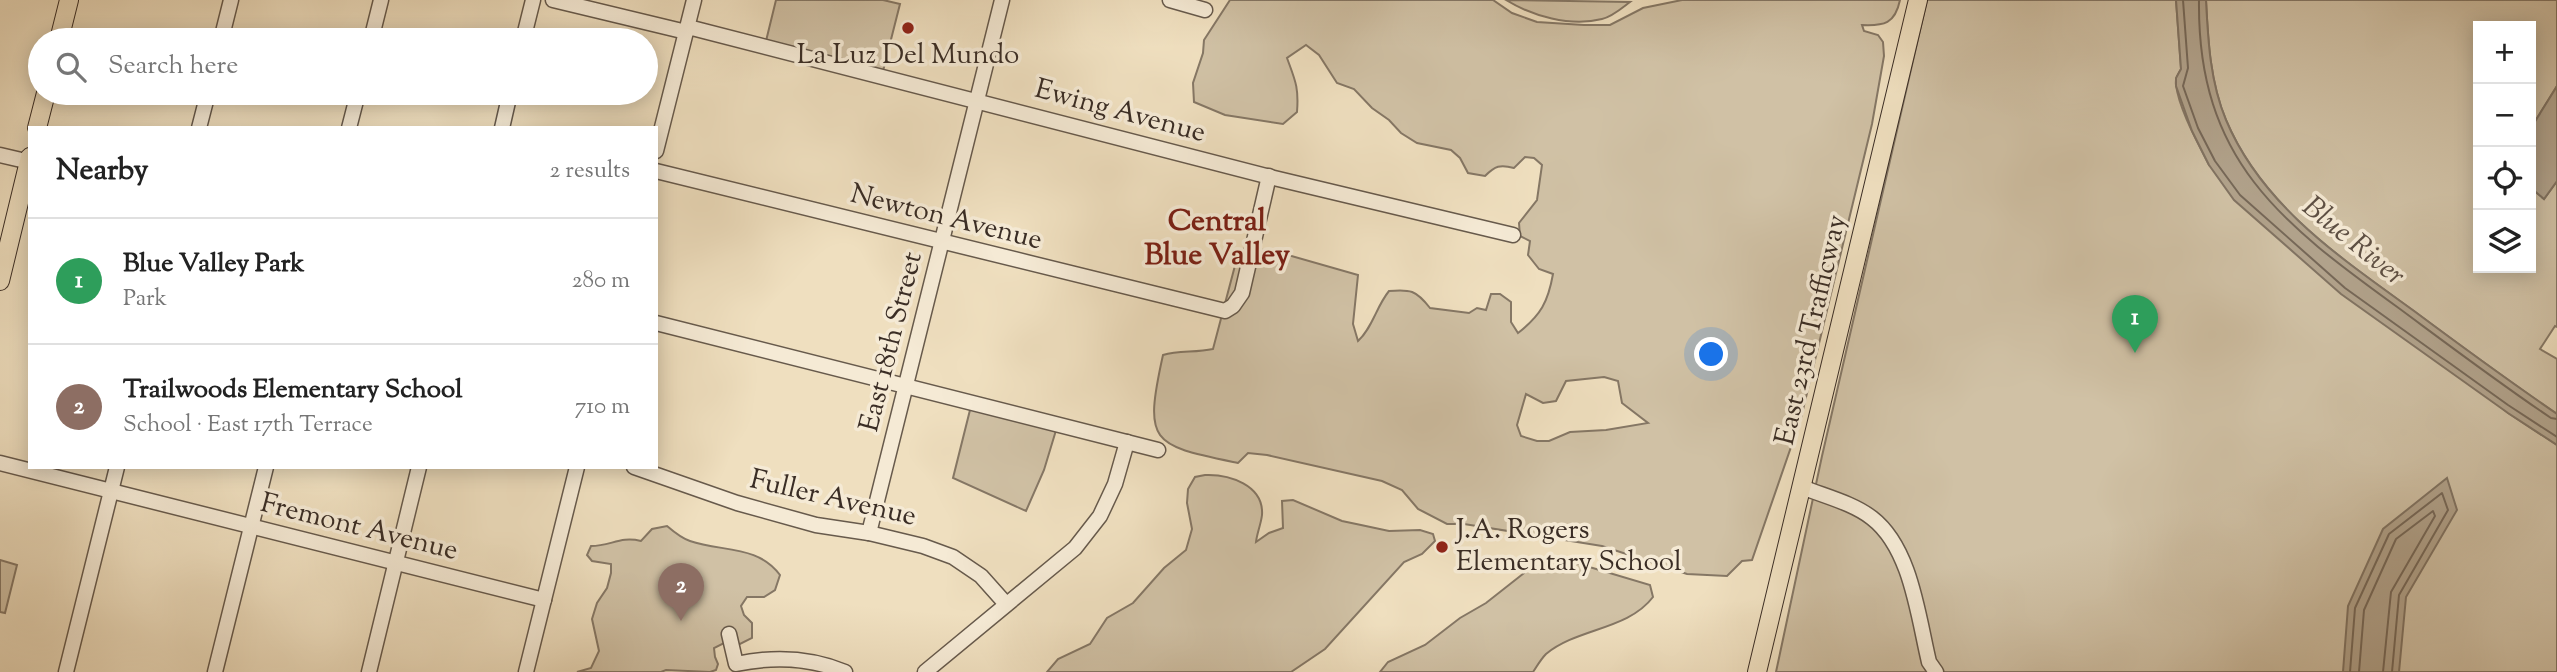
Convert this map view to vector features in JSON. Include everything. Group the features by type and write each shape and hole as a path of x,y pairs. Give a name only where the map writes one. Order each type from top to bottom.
{"main road":[{"path":"62,28 69,0"},
{"name":"East 23rd Trafficway","path":"1757,672 1918,0"},
{"path":"38,126 43,105"},
{"path":"0,281 28,164"}],"street":[{"path":"224,28 232,0"},
{"path":"374,28 381,0"},
{"path":"526,28 533,0"},
{"name":"Ewing Avenue","path":"552,0 682,32 692,28 1269,176 1513,235"},
{"path":"658,143 694,0"},
{"name":"East 18th Street","path":"869,533 1002,0"},
{"path":"1170,0 1205,10"},
{"path":"200,126 205,105"},
{"path":"350,126 355,105"},
{"path":"502,126 507,105"},
{"path":"0,155 28,160"},
{"name":"Newton Avenue","path":"658,171 1225,311 1233,306 1242,293 1269,176"},
{"path":"658,324 1158,450"},
{"path":"925,672 1075,548 1100,516 1115,484 1127,442"},
{"name":"Fremont Avenue","path":"0,463 544,600"},
{"path":"66,672 116,469"},
{"path":"215,672 265,469"},
{"path":"369,672 418,469"},
{"path":"526,672 577,469"},
{"name":"Fuller Avenue","path":"640,469 737,503 816,525 869,533 923,546 953,557 981,576 1006,604"},
{"path":"1802,487 1871,517 1889,537 1905,565 1931,669"},
{"path":"729,634 736,664 762,659 793,658 845,672"}],"shaded area":[{"path":"776,0 883,0 900,4 883,71 766,41"},
{"path":"1230,0 1493,0 1512,13 1537,22 1610,25 1643,8 1682,0 1900,0 1892,19 1877,25 1862,25 1864,31 1878,35 1883,42 1884,56 1872,124 1801,418 1752,560 1742,561 1727,576 1687,574 1602,546 1464,524 1447,524 1418,509 1402,490 1382,481 1267,455 1248,453 1238,463 1187,451 1171,445 1161,436 1155,424 1154,407 1163,355 1213,349 1237,258 1254,249 1274,251 1358,275 1353,324 1358,341 1389,291 1396,290 1416,294 1430,308 1469,313 1477,308 1486,310 1491,294 1500,294 1511,302 1511,322 1518,333 1542,307 1549,293 1553,274 1539,269 1528,255 1530,241 1520,236 1519,223 1537,200 1542,165 1534,158 1525,157 1514,168 1498,167 1485,176 1468,173 1460,158 1451,150 1417,143 1401,133 1354,89 1337,83 1319,55 1306,45 1287,58 1296,84 1297,112 1283,124 1225,115 1194,102 1193,83 1203,53 1204,40","holes":["1604,377 1618,381 1622,403 1648,423 1606,430 1570,432 1549,441 1537,441 1521,436 1517,425 1526,394 1543,403 1556,401 1566,381"]},
{"path":"1506,0 1630,2 1606,18 1577,22 1539,15"},
{"path":"1927,0 2176,0 2181,69 2176,85 2181,105 2209,165 2508,413 2557,445 2557,672 1776,672 1822,456"},
{"path":"2206,0 2557,0 2557,86 2536,120 2536,21 2473,21 2473,273 2536,273 2536,192 2544,199 2557,181 2557,327 2555,326 2540,349 2557,359 2557,414 2359,271 2306,228 2282,204 2260,179 2241,151 2226,120 2216,91"},
{"path":"971,406 1057,427 1044,470 1026,511 953,478"},
{"path":"1205,475 1234,479 1243,483 1257,496 1262,515 1256,542 1283,528 1282,501 1293,500 1342,521 1389,531 1420,530 1433,534 1435,541 1422,554 1404,562 1325,649 1291,672 1047,672 1058,659 1090,644 1107,618 1133,603 1164,568 1186,550 1192,529 1187,503 1188,489 1195,477"},
{"path":"667,526 690,541 750,554 771,565 780,575 775,590 764,597 747,597 741,606 744,615 752,623 752,638 738,645 724,643 714,648 718,664 716,670 710,672 577,672 591,668 599,651 592,619 611,573 611,564 592,561 587,555 591,546 621,540 641,541 652,529"},
{"path":"1552,559 1576,563 1650,585 1653,597 1630,616 1558,645 1546,654 1533,672 1380,672 1388,662 1425,645 1460,618 1486,603 1538,562"},
{"path":"0,560 17,565 5,613 0,612"}],"water":[{"name":"Blue River","path":"2176,0 2206,0 2213,76 2221,106 2241,151 2260,179 2306,228 2332,250 2557,414 2557,445 2341,294 2234,200 2209,165 2192,131 2176,86 2176,78 2181,69"},
{"path":"2557,86 2557,181 2544,199 2536,192 2536,120"},
{"path":"2447,478 2457,510 2406,597 2399,672 2343,672 2348,606 2383,529"}],"place":[{"name":"La Luz Del Mundo","path":"908,28"},
{"name":"Blue Valley Park","path":"2135,353"},
{"name":"J.A. Rogers Elementary School","path":"1442,547"},
{"name":"Trailwoods Elementary School","path":"681,621"}],"district":[{"name":"Central Blue Valley","path":"1217,239"}]}
